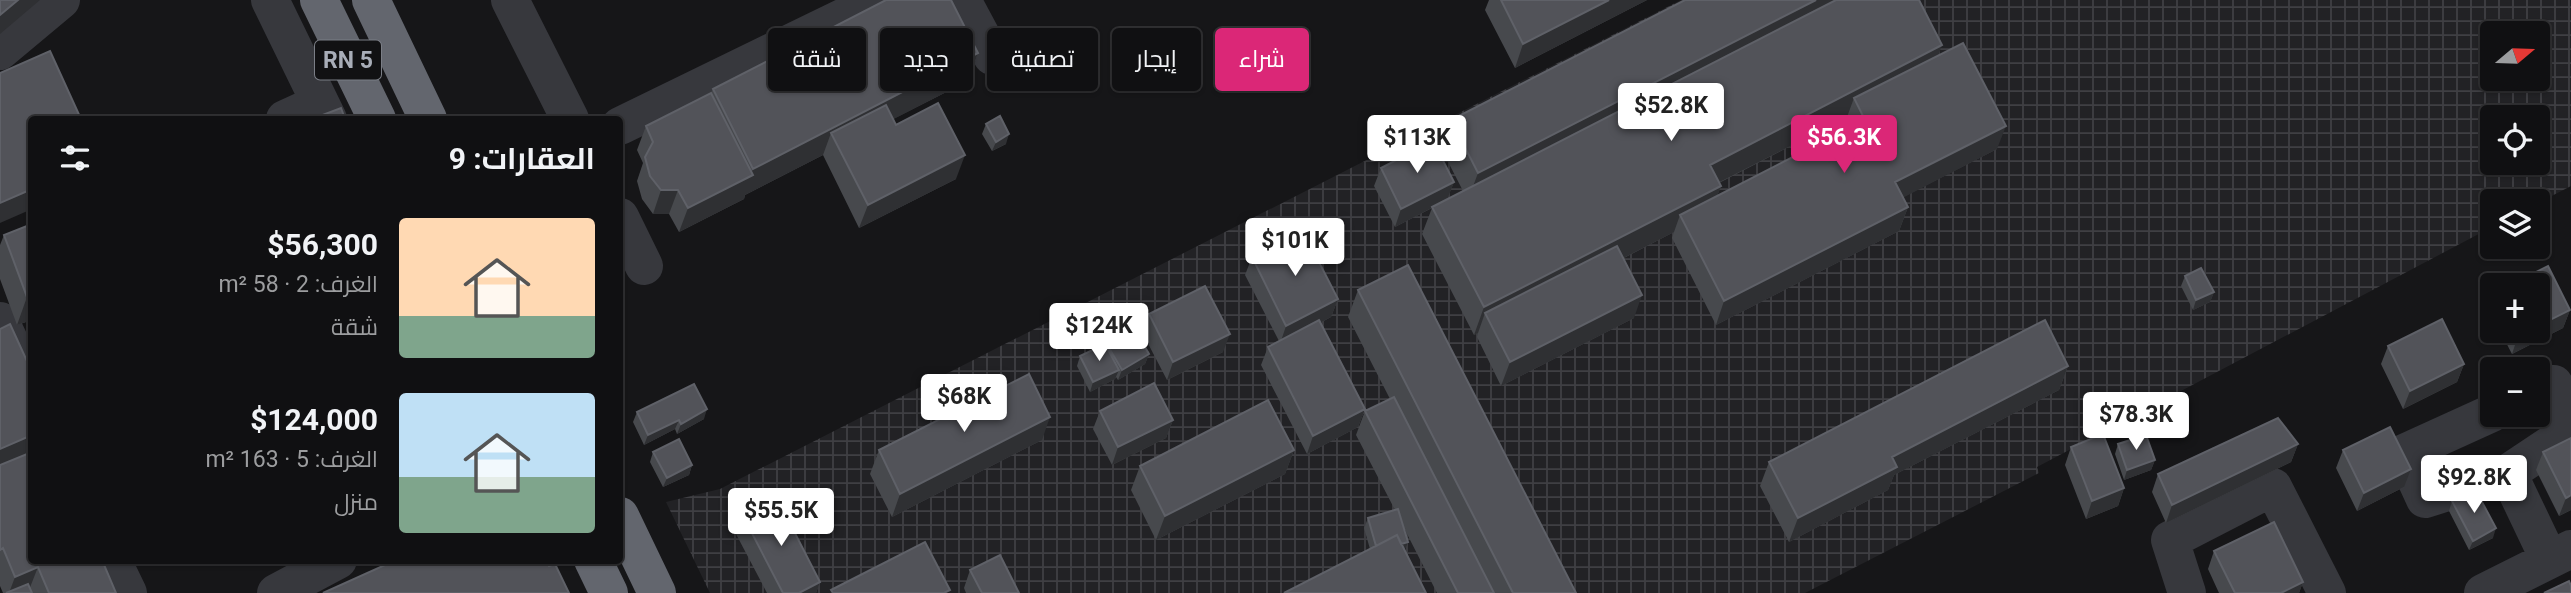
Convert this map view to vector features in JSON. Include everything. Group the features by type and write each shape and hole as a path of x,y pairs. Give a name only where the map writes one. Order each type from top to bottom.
{"highway":[{"name":"RN 5","path":"319,0 376,116"},
{"name":"RN 5","path":"371,0 427,116"},
{"path":"623,522 657,593"},
{"path":"595,564 609,593"}],"street":[{"path":"0,51 61,0"},
{"path":"270,0 324,111 300,116"},
{"path":"510,0 568,116"},
{"path":"623,125 879,0"},
{"path":"962,0 987,47"},
{"path":"623,223 644,266"},
{"path":"0,321 28,380"},
{"path":"2480,418 2404,453 2426,499 2508,473 2571,429 2554,384 2550,386"},
{"path":"2483,593 2560,554 2508,473"},
{"path":"2187,593 2170,540 2273,487 2327,593"},
{"path":"114,564 128,593"},
{"path":"276,593 330,564"}],"shaded area":[{"path":"1681,0 2571,0 2571,186 2550,197 2550,189 2480,189 2480,233 2037,467 2039,473 1805,593 710,593 666,502 720,489"}],"building":[{"path":"0,0 18,0 0,15"},
{"path":"886,0 951,0 965,28 880,28 880,91 904,91 753,169 713,89 768,61 768,91 866,91 866,28 832,28"},
{"path":"1501,0 1609,0 1523,44"},
{"path":"1685,0 1816,0 1478,173 1451,120"},
{"path":"1836,0 1919,0 1942,45 1710,165 1721,186 1484,307 1432,207"},
{"path":"973,43 978,53 973,56"},
{"path":"1963,43 2006,126 1895,182 1908,207 1724,301 1680,215 1865,120 1854,98"},
{"path":"50,51 80,116 28,116 28,191 0,203 0,73"},
{"path":"711,93 753,175 688,208 678,190 661,190 650,176 645,157 653,142 646,126"},
{"path":"938,103 965,155 868,205 831,133 886,105 896,125"},
{"path":"341,108 344,116 320,116"},
{"path":"1000,116 1009,134 996,142 986,124"},
{"path":"1433,141 1454,182 1401,209 1381,168"},
{"path":"28,226 28,297 27,297 4,235"},
{"path":"1303,231 1338,299 1286,326 1252,257"},
{"path":"1617,246 1642,295 1510,362 1485,313"},
{"path":"1408,265 1576,593 1513,593 1358,290"},
{"path":"2548,266 2570,310 2550,320 2550,273 2534,273"},
{"path":"2201,268 2214,292 2196,300 2185,276"},
{"path":"1205,286 1230,334 1173,362 1149,314"},
{"path":"2442,319 2464,364 2410,391 2388,346"},
{"path":"1319,320 1365,409 1313,436 1268,347"},
{"path":"2045,320 2068,366 1892,457 1897,467 1798,518 1769,462"},
{"path":"10,324 28,363 28,437 0,449 0,329"},
{"path":"1132,325 1149,354 1122,370 1105,341"},
{"path":"1105,344 1119,370 1093,382 1080,356"},
{"path":"1029,374 1050,417 900,494 879,450"},
{"path":"1154,383 1173,420 1118,447 1100,411"},
{"path":"694,384 707,409 681,424 679,420 648,435 637,412"},
{"path":"1394,397 1494,593 1458,593 1365,411"},
{"path":"1268,400 1294,450 1165,516 1140,466"},
{"path":"2278,418 2298,444 2172,505 2158,474"},
{"path":"2390,427 2411,469 2364,493 2343,450"},
{"path":"2103,434 2124,488 2092,501 2071,447"},
{"path":"2146,435 2155,460 2127,470 2118,444"},
{"path":"2571,438 2571,495 2566,498 2543,452"},
{"path":"679,439 692,465 667,478 653,452"},
{"path":"28,454 28,564 104,564 116,593 49,593 38,567 15,577 3,548 0,550 0,465"},
{"path":"2475,489 2496,528 2473,541 2452,501"},
{"path":"777,498 820,582 799,593 783,593 743,516"},
{"path":"1398,509 1408,542 1401,544 1397,535 1376,546 1368,518"},
{"path":"2274,522 2303,582 2281,593 2235,593 2214,551"},
{"path":"1397,535 1426,593 1284,593"},
{"path":"925,542 950,590 944,593 833,593 831,590"},
{"path":"1000,555 1019,593 982,593 970,570"},
{"path":"387,564 555,564 569,593 323,593"},
{"path":"2569,581 2571,593 2544,593"},
{"path":"28,584 32,593 6,593"}]}
